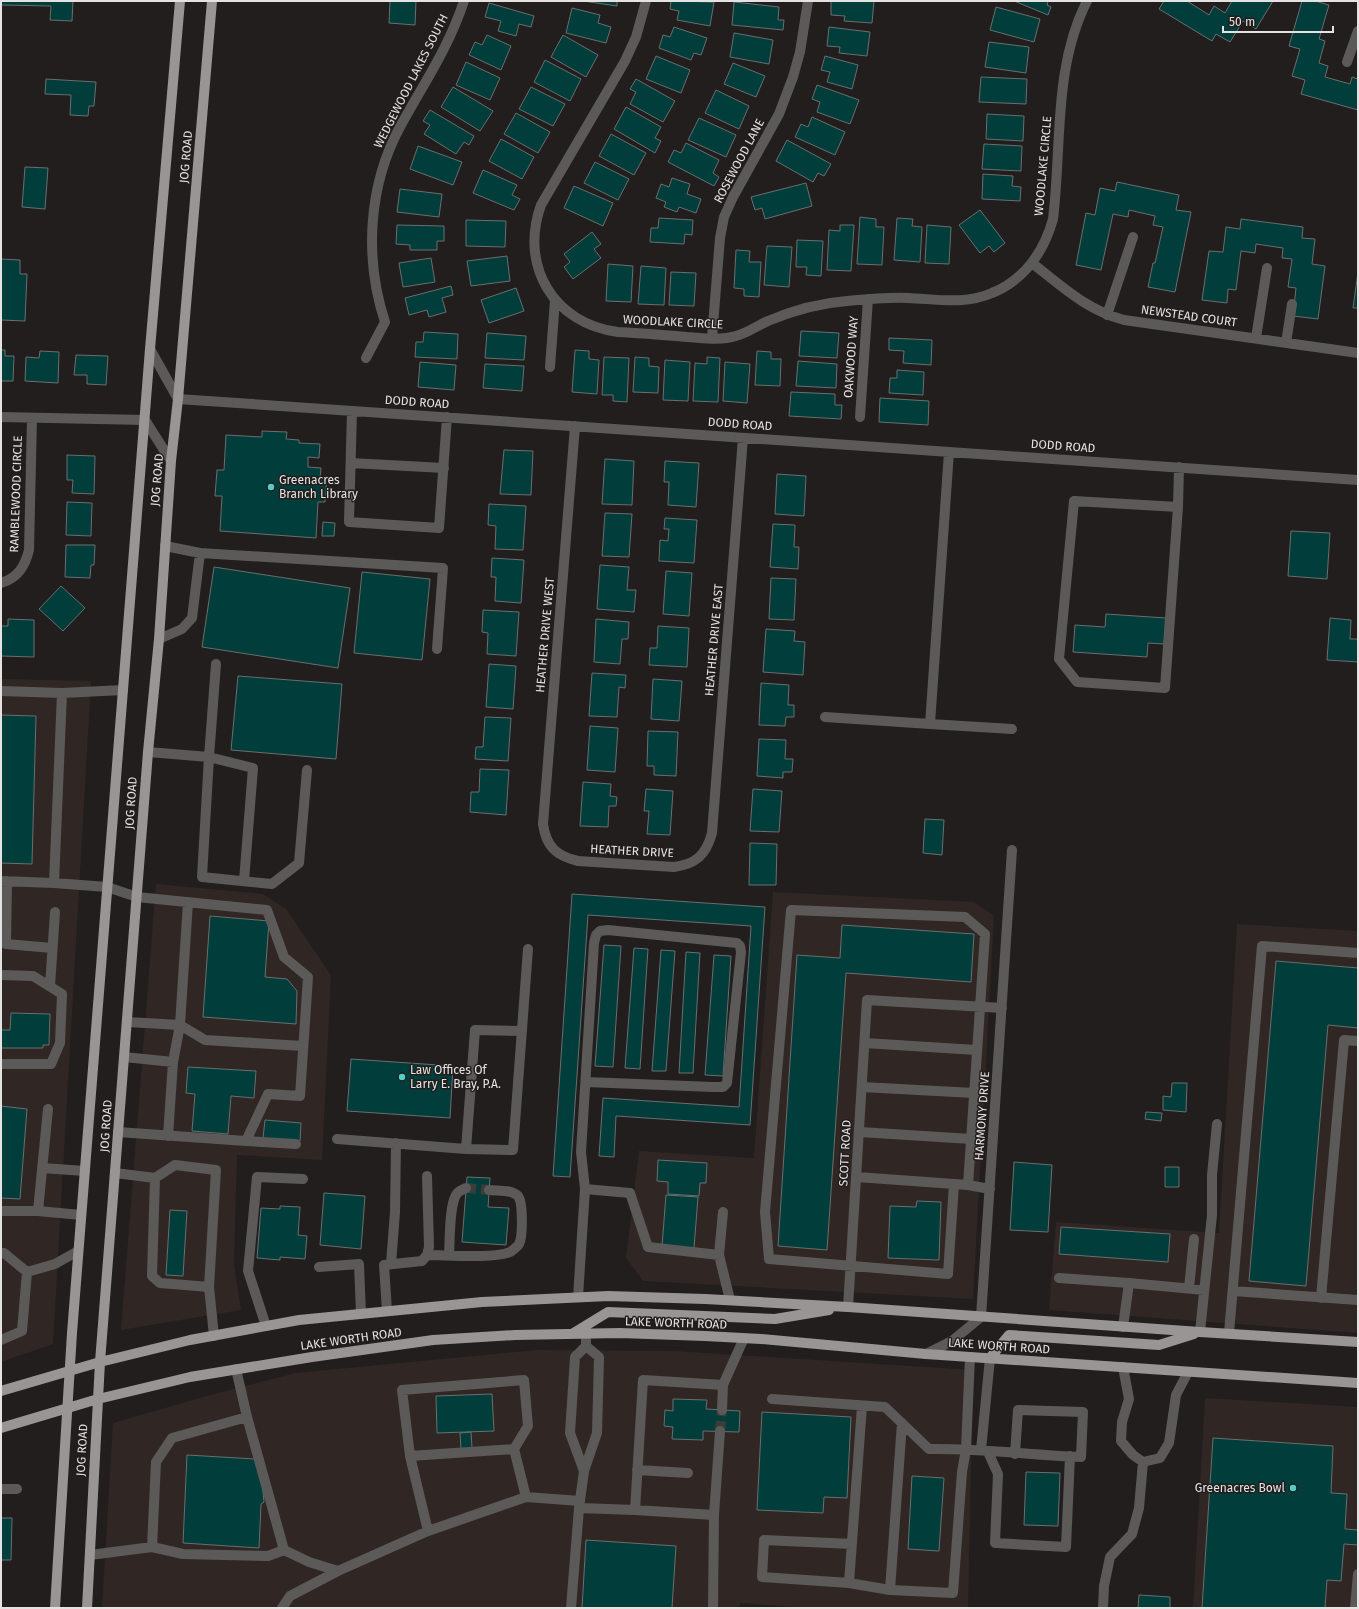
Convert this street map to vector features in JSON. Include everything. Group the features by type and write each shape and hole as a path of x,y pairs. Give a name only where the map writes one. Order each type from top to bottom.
{"main road":[{"name":"JOG ROAD","path":"56,1608 69,1371 78,1251 150,349 180,1"},
{"name":"JOG ROAD","path":"87,1608 100,1362 148,752 159,639 172,461 212,1"},
{"name":"LAKE WORTH ROAD","path":"1,1391 100,1362 190,1340 299,1320 482,1302 578,1297 608,1296 730,1300 1358,1342"},
{"path":"571,1334 608,1312 775,1319 848,1307"},
{"path":"990,1358 1008,1335 1159,1345 1200,1332"},
{"name":"LAKE WORTH ROAD","path":"1,1428 98,1400 190,1377 312,1356 433,1340 515,1335 620,1333 744,1338 926,1354 1358,1383"}],"street":[{"name":"WEDGEWOOD LAKES SOUTH","path":"366,358 385,322 375,280 372,232 375,199 383,167 400,126 446,48 457,24 464,1"},
{"name":"WOODLAKE CIRCLE","path":"646,1 636,38 626,61 546,196 537,216 534,248 537,268 546,288 555,300 577,319 586,324 607,330 712,338 735,337 792,312 817,305 868,299 907,298 959,301 970,300 993,293 1013,282 1032,263 1046,241 1053,219 1063,76 1074,31 1087,1"},
{"name":"ROSEWOOD LANE","path":"712,338 720,238 724,217 733,197 779,114 793,77 800,52 808,1"},
{"path":"1347,62 1358,31"},
{"path":"1107,315 1133,237"},
{"name":"NEWSTEAD COURT","path":"1032,263 1083,303 1107,315 1124,320 1358,353"},
{"path":"1256,338 1267,268"},
{"name":"OAKWOOD WAY","path":"860,417 868,299"},
{"path":"550,367 555,300"},
{"path":"1286,343 1292,304"},
{"path":"150,349 178,399"},
{"name":"DODD ROAD","path":"178,399 1358,480"},
{"path":"352,411 349,522 439,528 447,417"},
{"name":"RAMBLEWOOD CIRCLE","path":"1,417 145,420"},
{"name":"RAMBLEWOOD CIRCLE","path":"1,583 12,578 21,571 29,550 32,418"},
{"path":"145,420 172,461"},
{"name":"HEATHER DRIVE WEST","path":"550,845 545,835 543,824 575,426"},
{"name":"HEATHER DRIVE EAST","path":"709,844 712,833 743,438"},
{"path":"930,724 949,452"},
{"path":"351,463 444,468"},
{"path":"1178,508 1074,501 1059,659 1077,682 1165,688 1178,508 1179,467"},
{"path":"165,546 200,553 443,568 437,649"},
{"path":"159,639 182,629 192,618 200,553"},
{"path":"216,664 202,877 272,884 300,863 307,770"},
{"path":"1,691 62,693 123,690"},
{"path":"54,882 62,693"},
{"path":"825,716 1012,729"},
{"path":"148,752 209,757 253,768 244,881"},
{"name":"HEATHER DRIVE","path":"550,845 558,853 567,858 578,861 674,867 685,866 695,861 704,853 709,844"},
{"name":"HARMONY DRIVE","path":"981,1317 1012,850"},
{"path":"52,948 6,944 4,881 54,882 107,887 137,897 267,910 284,957 308,977 300,1096 268,1094 246,1141"},
{"path":"168,1136 173,1062 180,1025 188,902"},
{"path":"954,1184 948,1274 769,1259 765,1212 791,910 965,917 985,934 968,1185"},
{"path":"50,986 55,912"},
{"path":"578,1297 585,1189 582,1152 586,1082 594,943 596,935 600,931 732,942 740,946 741,952 727,1083 722,1087 713,1087 586,1082"},
{"path":"1229,1333 1262,946 1358,953"},
{"path":"337,1139 513,1150 528,948"},
{"path":"1,975 33,976 62,994 60,1044 51,1064 1,1064"},
{"name":"SCOTT ROAD","path":"848,1307 867,1000 979,1006"},
{"path":"979,1006 1002,1008"},
{"path":"127,1022 180,1025 205,1040 303,1046"},
{"path":"466,1148 475,1030 522,1031"},
{"path":"1321,1298 1344,1040 1358,1041"},
{"path":"865,1043 976,1050"},
{"path":"124,1057 173,1062"},
{"path":"862,1087 974,1093"},
{"path":"38,1211 48,1109"},
{"path":"1200,1332 1212,1215 1212,1175 1217,1124"},
{"path":"118,1132 296,1144"},
{"path":"860,1132 971,1139"},
{"path":"391,1264 395,1212 396,1143"},
{"path":"115,1173 155,1178 175,1165 216,1170 209,1287 214,1336"},
{"path":"42,1168 85,1171"},
{"path":"266,1326 248,1272 257,1176 303,1179"},
{"path":"387,1311 384,1264 422,1261 427,1255 429,1247 427,1176"},
{"path":"857,1176 968,1185 990,1189"},
{"path":"155,1178 152,1276 160,1283 209,1287"},
{"path":"449,1255 452,1208 456,1195 461,1190 466,1188"},
{"path":"585,1189 630,1192 648,1247 720,1255"},
{"path":"427,1255 498,1255 511,1252 519,1244 521,1234 522,1202 518,1195 511,1192 489,1190"},
{"path":"1,1211 38,1211 81,1215"},
{"path":"723,1212 720,1255 730,1300"},
{"path":"1189,1288 1194,1239"},
{"path":"27,1272 55,1264 78,1251"},
{"path":"1,1253 4,1253 27,1272"},
{"path":"319,1267 359,1264 361,1314"},
{"path":"1,1340 22,1331 27,1272"},
{"path":"1059,1278 1204,1290"},
{"path":"1123,1327 1129,1283"},
{"path":"1233,1292 1358,1300"},
{"path":"926,1354 952,1341 981,1317"},
{"path":"584,1472 570,1433 574,1357 586,1346 586,1334"},
{"path":"722,1410 723,1385 744,1338"},
{"path":"571,1608 584,1472 598,1433 600,1357 586,1346"},
{"path":"852,1544 764,1540 762,1577 849,1583 890,1590 953,1594 962,1472 966,1449 970,1357"},
{"path":"990,1358 984,1451 998,1474 995,1543 1066,1547 1070,1456"},
{"path":"1123,1367 1129,1399 1122,1422 1121,1441 1133,1455 1143,1462 1160,1458 1169,1443 1176,1395 1188,1372"},
{"path":"236,1369 247,1417 284,1550"},
{"path":"428,1531 410,1456 402,1390 524,1380 528,1426 514,1449 526,1498"},
{"path":"635,1510 643,1380 723,1385"},
{"path":"772,1399 885,1407 929,1449 966,1449 1015,1454 1081,1457 1083,1412 1018,1410 1015,1454"},
{"path":"849,1583 862,1406"},
{"path":"152,1547 156,1462 172,1438 247,1417"},
{"path":"890,1590 902,1423"},
{"path":"713,1608 714,1515 720,1431"},
{"path":"410,1456 514,1449"},
{"path":"1103,1608 1104,1586 1110,1557 1132,1534 1139,1508 1143,1462"},
{"path":"637,1470 688,1473"},
{"path":"1,1489 17,1489"},
{"path":"282,1608 290,1596 338,1571 428,1531 526,1498 635,1510 714,1515"},
{"path":"90,1555 152,1547 183,1554 214,1555 268,1556 284,1550 309,1562 338,1571"},
{"path":"1355,1608 1358,1574"}],"shaded area":[{"path":"1,679 91,681 53,1344 1,1362"},
{"path":"156,884 263,894 286,909 331,975 322,1160 237,1155 234,1264 241,1310 121,1330"},
{"path":"773,892 974,902 994,916 973,1299 643,1281 626,1258 639,1151 754,1158"},
{"path":"1237,924 1358,931 1358,1333 1049,1310 1056,1222 1219,1233"},
{"path":"537,1350 674,1351 973,1370 968,1608 807,1608 740,1603 739,1608 102,1608 113,1423 207,1396 296,1373"},
{"name":"Greenacres Bowl","path":"1205,1398 1358,1407 1358,1608 1193,1608"}],"building":[{"path":"1,1 73,1 72,21 50,20 51,6 1,5"},
{"path":"390,1 416,1 415,25 389,23"},
{"path":"583,1 617,1 617,6"},
{"path":"671,1 714,2 710,26 677,20 679,11 670,9"},
{"path":"831,1 874,1 872,23 844,21 845,16 831,15"},
{"path":"1014,1 1048,1 1047,5 1051,7 1048,15"},
{"path":"1164,1 1187,1 1209,15 1214,6 1225,13 1232,1 1273,1 1256,29 1243,21 1230,42 1216,34 1212,41 1159,9"},
{"path":"1302,1 1315,1 1329,5 1319,39 1325,41 1319,63 1328,66 1325,77 1350,84 1352,77 1358,79 1358,110 1301,94 1305,80 1292,76 1300,49 1289,46"},
{"path":"734,2 779,7 778,20 784,20 783,30 732,25"},
{"path":"489,3 534,16 531,27 519,24 516,36 498,31 501,21 485,17"},
{"path":"996,7 1040,19 1034,42 990,30"},
{"path":"572,8 600,15 598,23 611,27 606,43 566,33"},
{"path":"674,27 707,38 701,55 694,53 691,60 659,48 663,35 670,37"},
{"path":"829,27 870,32 867,56 839,53 840,47 827,46"},
{"path":"734,33 773,40 769,64 730,57"},
{"path":"487,35 511,46 501,70 469,55 475,42 482,45"},
{"path":"563,35 598,55 586,77 551,57"},
{"path":"989,42 1029,47 1026,73 985,67"},
{"path":"656,56 690,70 681,93 646,79"},
{"path":"825,56 858,65 852,89 827,82 830,72 821,70"},
{"path":"545,60 581,79 570,101 534,82"},
{"path":"466,62 500,78 490,100 456,85"},
{"path":"733,63 765,76 756,97 724,84"},
{"path":"981,77 1027,79 1026,104 979,102"},
{"path":"46,79 96,82 94,106 89,106 88,116 70,115 71,95 45,94"},
{"path":"636,79 675,101 663,122 630,104 636,92 630,89"},
{"path":"817,85 859,100 850,124 817,112 820,102 812,99"},
{"path":"453,87 493,111 480,131 441,107"},
{"path":"531,87 565,104 553,126 519,109"},
{"path":"716,90 749,106 739,129 705,113"},
{"path":"626,107 661,127 655,138 661,141 655,153 614,129"},
{"path":"430,110 474,136 469,145 464,142 456,154 424,134 430,125 423,121"},
{"path":"516,113 550,132 538,153 504,134"},
{"path":"987,114 1024,116 1023,141 986,139"},
{"path":"812,117 845,132 835,155 795,137 801,124 808,127"},
{"path":"699,118 736,135 726,157 688,140"},
{"path":"611,134 646,153 634,175 599,156"},
{"path":"501,139 534,157 522,179 489,161"},
{"path":"787,140 831,164 824,176 818,173 813,182 776,161"},
{"path":"686,143 719,160 713,173 719,177 714,186 668,162 674,150 681,153"},
{"path":"984,144 1022,146 1021,171 982,169"},
{"path":"418,146 462,162 453,185 410,169"},
{"path":"595,162 629,179 618,200 584,183"},
{"path":"25,167 48,168 45,209 22,207"},
{"path":"483,170 517,185 512,195 520,199 514,210 473,193"},
{"path":"983,174 1013,176 1012,186 1021,187 1020,201 982,199"},
{"path":"672,178 690,184 687,194 701,199 696,213 679,207 677,212 664,207 666,202 656,198 661,184 669,187"},
{"path":"1117,182 1179,195 1176,210 1191,212 1175,292 1148,287 1163,227 1153,225 1155,216 1129,210 1128,217 1113,214 1101,270 1076,265 1086,213 1095,215 1100,188 1115,191"},
{"path":"806,183 812,206 765,219 762,208 755,210 751,197"},
{"path":"574,186 613,203 603,226 564,208"},
{"path":"400,189 442,194 439,217 397,212"},
{"path":"980,210 1005,243 994,252 989,246 980,253 959,225"},
{"path":"860,217 876,219 876,227 884,227 882,265 857,264"},
{"path":"659,218 693,220 692,235 685,234 684,244 650,242 651,228 658,228"},
{"path":"897,218 913,219 912,226 922,227 920,262 894,260"},
{"path":"1241,219 1303,227 1302,238 1315,239 1312,264 1325,266 1318,319 1293,316 1296,288 1288,287 1292,259 1282,258 1283,248 1256,244 1255,253 1241,251 1236,290 1228,289 1227,303 1202,300 1209,251 1223,252 1226,227 1240,229"},
{"path":"466,220 506,221 505,247 466,246"},
{"path":"397,225 444,226 444,241 437,241 437,250 410,250 410,245 396,244"},
{"path":"840,225 854,225 851,271 827,270 829,230 840,231"},
{"path":"927,225 951,227 949,264 925,263"},
{"path":"592,232 601,244 594,249 601,258 573,279 564,267 570,262 564,254"},
{"path":"797,240 823,241 821,276 806,275 807,267 796,267"},
{"path":"767,246 792,247 789,287 764,285"},
{"path":"736,250 750,251 749,262 761,262 759,297 744,296 744,289 734,288"},
{"path":"507,256 510,281 471,286 467,261"},
{"path":"431,258 435,282 403,287 399,263"},
{"path":"1,259 20,260 20,274 27,274 25,321 1,320"},
{"path":"608,264 633,266 631,302 606,301"},
{"path":"641,266 666,268 664,305 638,304"},
{"path":"671,272 696,273 694,306 669,305"},
{"path":"1358,272 1358,308 1353,308"},
{"path":"451,286 453,295 442,298 446,312 429,317 427,310 409,315 405,298"},
{"path":"516,288 524,311 489,323 481,300"},
{"path":"801,331 839,333 837,358 799,356"},
{"path":"424,332 458,334 457,359 415,357 416,342 423,342"},
{"path":"487,333 526,336 524,360 485,358"},
{"path":"889,338 932,340 931,365 903,363 904,351 889,350"},
{"path":"1,350 5,350 5,356 14,356 13,381 1,381"},
{"path":"575,350 589,351 589,359 599,360 597,394 572,392"},
{"path":"40,351 59,352 58,383 25,381 26,357 39,358"},
{"path":"757,351 771,352 771,359 781,359 780,386 755,385"},
{"path":"76,355 108,356 106,385 87,384 87,375 74,375"},
{"path":"604,357 629,358 627,402 613,401 613,395 602,395"},
{"path":"635,357 649,358 649,366 659,367 658,393 633,392"},
{"path":"707,357 720,358 718,402 693,401 695,363 707,364"},
{"path":"665,360 690,362 688,401 663,400"},
{"path":"798,361 837,364 836,388 796,386"},
{"path":"420,362 456,365 454,390 418,387"},
{"path":"725,362 750,364 747,403 723,401"},
{"path":"485,364 524,366 522,391 483,388"},
{"path":"897,370 924,372 923,395 889,393 890,378 897,378"},
{"path":"791,392 835,394 835,405 842,405 841,419 789,416"},
{"path":"880,398 929,401 928,425 879,422"},
{"name":"Greenacres Branch Library","path":"262,431 287,432 286,439 299,440 299,443 320,444 319,458 308,457 308,467 321,468 320,478 327,478 325,502 318,502 316,538 220,531 222,496 215,496 217,470 224,470 226,435 262,437"},
{"path":"504,450 533,451 531,495 500,494"},
{"path":"67,455 95,456 94,494 72,493 73,480 67,480"},
{"path":"605,459 634,461 632,505 602,504"},
{"path":"665,461 699,463 696,507 668,505 669,482 664,482"},
{"path":"777,474 806,476 804,516 775,514"},
{"path":"67,502 92,503 91,536 66,535"},
{"path":"489,504 526,506 523,550 495,549 496,526 488,525"},
{"path":"605,513 632,514 629,557 602,556"},
{"path":"665,518 697,520 694,563 659,561 660,540 668,541 669,529 664,529"},
{"path":"323,522 335,523 334,536 322,536"},
{"path":"773,524 795,525 794,547 799,547 798,569 770,567"},
{"path":"1291,531 1330,533 1327,579 1288,576"},
{"path":"66,545 95,545 94,565 91,565 90,578 65,577"},
{"path":"492,558 524,560 521,603 495,601 496,577 491,577"},
{"path":"600,565 629,567 627,590 636,590 634,612 597,609"},
{"path":"214,567 350,588 338,668 202,647"},
{"path":"666,571 692,573 689,616 663,614"},
{"path":"362,572 430,579 422,660 354,653"},
{"path":"771,578 796,579 794,620 769,619"},
{"path":"61,586 85,608 63,631 39,609"},
{"path":"483,610 519,612 516,656 487,654 488,633 482,632"},
{"path":"1106,614 1166,618 1164,644 1148,643 1147,657 1073,652 1075,625 1105,627"},
{"path":"1330,618 1351,620 1350,639 1358,639 1358,662 1327,660"},
{"path":"8,619 34,620 34,657 1,656 1,626 8,626"},
{"path":"596,619 629,622 628,639 622,639 620,664 594,662"},
{"path":"658,626 689,628 687,667 649,665 650,648 657,648"},
{"path":"766,629 795,631 794,641 805,642 803,675 763,672"},
{"path":"489,664 516,666 513,709 486,707"},
{"path":"592,673 626,675 625,688 619,687 617,717 589,716"},
{"path":"238,676 342,684 336,759 231,750"},
{"path":"653,679 682,681 679,721 651,719"},
{"path":"761,683 789,685 788,705 794,705 794,717 786,717 785,726 759,725"},
{"path":"1,715 36,716 32,864 1,863"},
{"path":"485,717 511,718 508,761 475,759 476,747 483,747"},
{"path":"590,726 618,728 615,772 587,770"},
{"path":"648,731 678,732 676,776 654,775 654,766 647,766"},
{"path":"759,739 786,740 785,759 793,759 792,772 783,772 783,778 757,776"},
{"path":"480,769 509,770 506,815 470,812 471,792 479,792"},
{"path":"583,782 611,784 610,796 617,797 616,806 609,806 608,827 580,826"},
{"path":"646,789 673,791 670,835 647,834 649,811 644,811"},
{"path":"753,789 782,791 779,832 750,831"},
{"path":"925,819 944,820 942,855 923,853"},
{"path":"750,843 777,844 776,885 749,885"},
{"path":"572,894 765,907 750,1125 616,1116 614,1157 599,1156 603,1098 739,1107 751,926 588,915 570,1177 553,1176"},
{"path":"210,916 269,921 265,977 287,979 297,991 296,1024 203,1017"},
{"path":"842,925 974,934 971,982 846,973 827,1250 778,1246 797,955 840,958"},
{"path":"604,945 621,946 613,1067 595,1066"},
{"path":"634,948 648,949 640,1069 625,1068"},
{"path":"661,950 675,951 666,1071 652,1071"},
{"path":"686,952 700,953 693,1073 679,1073"},
{"path":"714,955 731,956 723,1076 705,1075"},
{"path":"1276,961 1358,968 1358,1028 1328,1025 1306,1286 1249,1281"},
{"path":"11,1013 50,1014 49,1045 43,1045 43,1048 1,1048 1,1030 10,1030"},
{"path":"351,1059 453,1066 450,1118 347,1111"},
{"path":"188,1067 256,1071 254,1098 231,1096 228,1134 192,1131 195,1094 186,1093"},
{"path":"1172,1083 1187,1083 1186,1112 1163,1110 1163,1096 1171,1097"},
{"path":"1,1106 27,1109 20,1199 1,1198"},
{"path":"1146,1112 1162,1113 1161,1121 1145,1119"},
{"path":"265,1120 301,1123 300,1141 263,1138"},
{"path":"658,1160 707,1163 706,1183 700,1183 699,1196 668,1194 668,1182 657,1181"},
{"path":"1014,1162 1052,1165 1048,1232 1010,1230"},
{"path":"1165,1167 1179,1167 1179,1187 1165,1187"},
{"path":"467,1177 490,1178 488,1207 509,1208 506,1245 462,1242"},
{"path":"324,1193 365,1196 361,1249 320,1245"},
{"path":"666,1195 698,1197 694,1248 662,1246"},
{"path":"917,1201 941,1202 939,1260 888,1258 890,1206 916,1207"},
{"path":"280,1206 300,1207 298,1235 307,1236 305,1259 280,1257 280,1260 257,1258 261,1208 280,1209"},
{"path":"170,1210 187,1211 183,1276 166,1275"},
{"path":"1061,1227 1170,1234 1168,1262 1059,1254"},
{"path":"492,1394 494,1431 437,1433 436,1396"},
{"path":"673,1399 707,1400 706,1409 740,1411 739,1432 703,1431 703,1440 672,1439 673,1427 664,1426 665,1410 673,1411"},
{"path":"762,1412 851,1417 847,1498 824,1497 823,1513 757,1510"},
{"path":"471,1432 472,1448 461,1449 460,1433"},
{"name":"Greenacres Bowl","path":"1213,1438 1333,1446 1331,1493 1347,1494 1345,1529 1358,1530 1358,1545 1344,1544 1341,1581 1327,1580 1325,1608 1202,1608"},
{"path":"187,1455 255,1459 262,1480 264,1502 261,1504 259,1548 183,1543"},
{"path":"1026,1472 1060,1473 1058,1526 1024,1525"},
{"path":"912,1476 944,1478 939,1551 908,1549"},
{"path":"1,1518 12,1518 11,1560 1,1560"},
{"path":"586,1540 676,1546 672,1608 582,1608"},
{"path":"1139,1595 1170,1597 1170,1608 1138,1608"}],"tunnel":[{"path":"466,1188 489,1190"},
{"path":"720,1431 722,1410"}],"place":[{"name":"Greenacres Branch Library","path":"271,487"},
{"name":"Law Offices Of Larry E. Bray, P.A.","path":"402,1077"},
{"name":"Greenacres Bowl","path":"1293,1488"}]}
